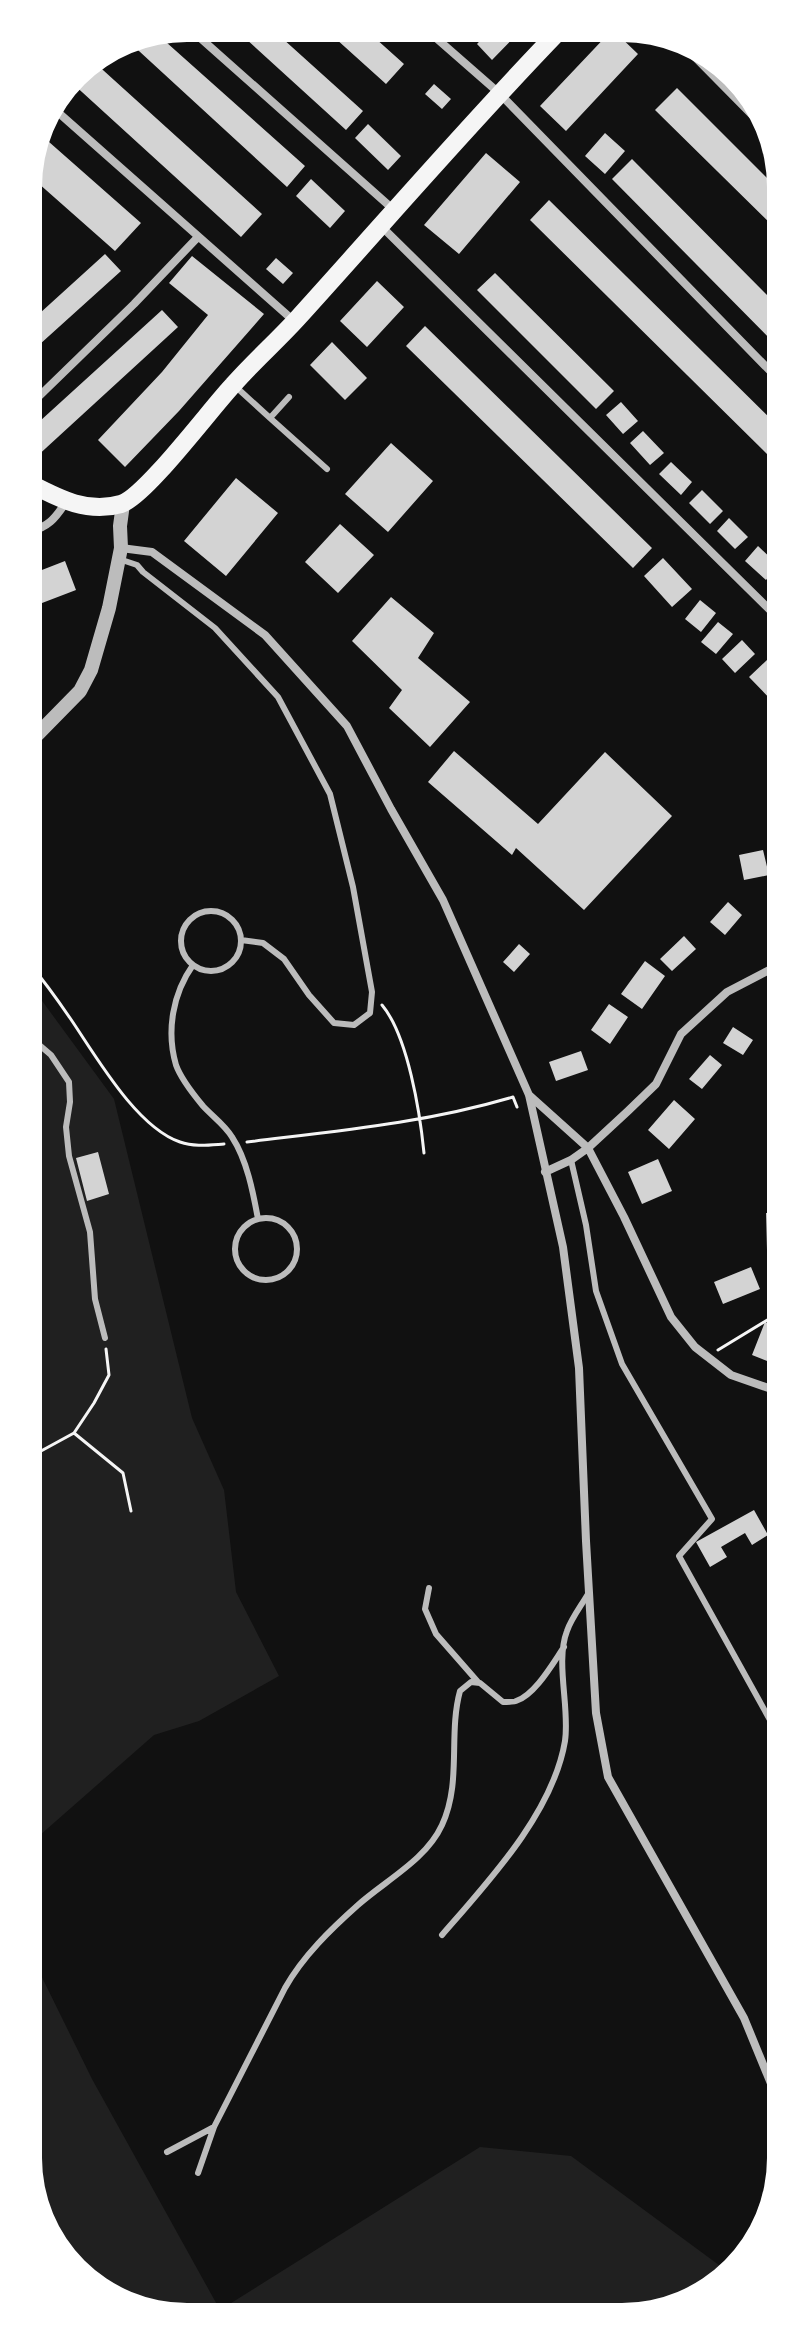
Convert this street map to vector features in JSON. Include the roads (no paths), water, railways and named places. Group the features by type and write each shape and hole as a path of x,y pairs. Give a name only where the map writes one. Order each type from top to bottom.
{"main road":[{"path":"42,490 66,502 90,507 123,504 152,479 233,384 294,322 548,42"}],"street":[{"path":"205,42 394,210"},
{"path":"441,42 499,93 767,368"},
{"path":"707,69 739,101"},
{"path":"61,115 294,322"},
{"path":"380,225 767,607"},
{"path":"42,393 197,238"},
{"path":"42,529 66,502"},
{"path":"42,730 80,691 91,670 109,608 120,554 123,504"},
{"path":"120,554 152,552 265,635 347,726 443,900 529,1095 563,1247 579,1368 596,1713 608,1777 744,2018 767,2074"},
{"path":"545,1172 588,1148 656,1084 681,1034 727,992 767,971"},
{"path":"529,1095 588,1148 671,1317 695,1347 731,1375 767,1387"}],"lane":[{"path":"233,384 327,469"},
{"path":"270,418 289,397"},
{"path":"120,554 215,628 278,697 330,794 353,887 372,992 370,1013 354,1025 334,1023 309,995 284,959 263,943 241,940"},
{"path":"217,912 226,915 239,930 240,950 229,965 211,971 193,965 182,948 184,929 197,914 217,912"},
{"path":"193,965 184,977 173,1014 176,1065 195,1095 235,1143 258,1219"},
{"path":"42,1047 69,1082 66,1127 69,1156 90,1232 95,1299 105,1338"},
{"path":"571,1160 586,1225 596,1291 622,1364 712,1519 679,1556 767,1715"},
{"path":"258,1219 278,1220 292,1232 297,1252 289,1270 281,1276 271,1279 251,1276 243,1269 235,1250 241,1231 248,1223 258,1219"},
{"path":"429,1588 425,1609 436,1634 480,1683 503,1702 515,1702 528,1694 564,1647"},
{"path":"442,1935 508,1859 553,1780 565,1741 566,1632 589,1591"},
{"path":"198,2173 214,2127 292,1975 347,1915 404,1868 436,1836 447,1813 453,1788 460,1691 471,1682 480,1683"},
{"path":"167,2152 214,2127"}]}
